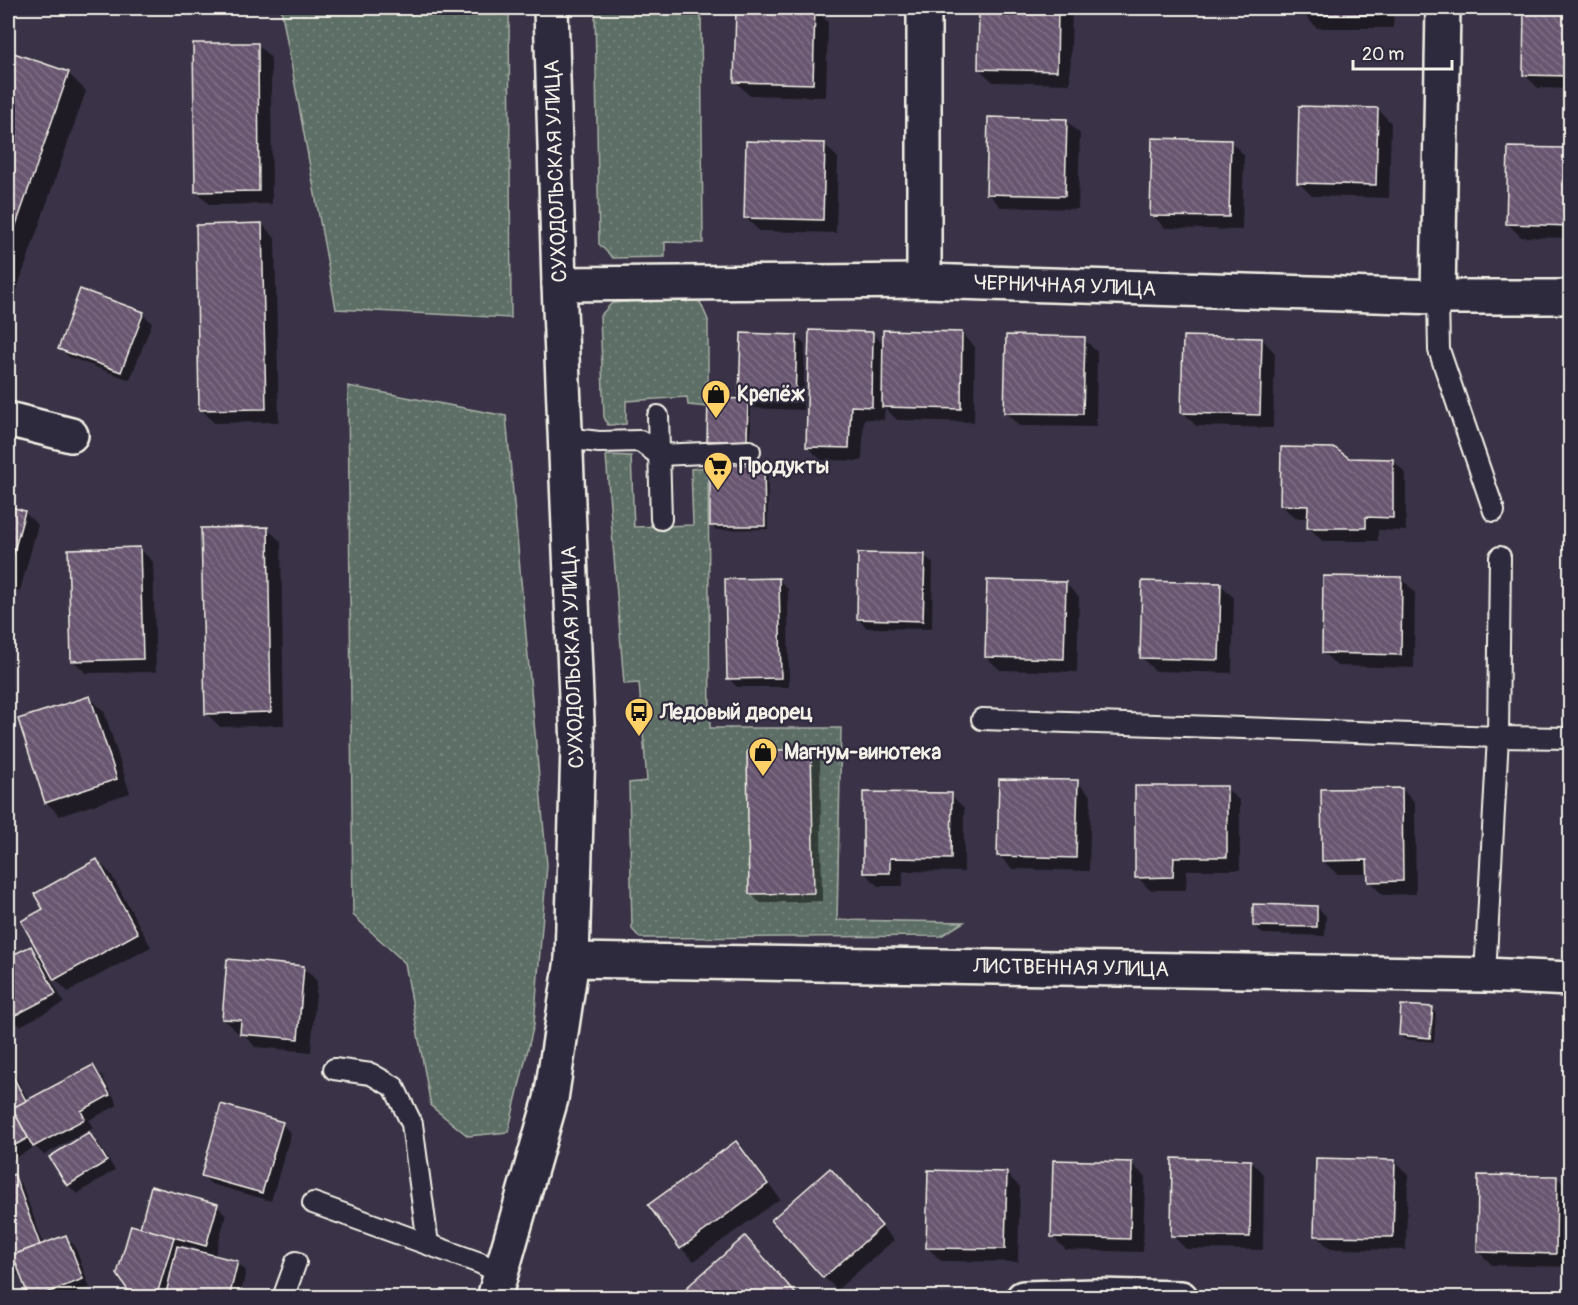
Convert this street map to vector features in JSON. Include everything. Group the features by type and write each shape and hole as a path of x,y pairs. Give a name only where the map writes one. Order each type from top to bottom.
{"street":[{"name":"СУХОДОЛЬСКАЯ УЛИЦА","path":"498,1286 551,1099 572,960 578,746 559,284 551,8"},
{"path":"924,8 924,281"},
{"path":"1438,297 1443,8"},
{"name":"ЧЕРНИЧНАЯ УЛИЦА","path":"559,284 924,281 1438,297 1570,297"},
{"path":"8,419 71,435"},
{"name":"ЛИСТВЕННАЯ УЛИЦА","path":"572,960 1485,975 1570,979"},
{"path":"1023,1298 1181,1298"}],"lane":[{"path":"1438,297 1438,350 1494,511"},
{"path":"658,416 661,519"},
{"path":"565,438 599,442 640,441 659,455 750,451"},
{"path":"1485,975 1498,736 1500,557"},
{"path":"982,719 1570,738"},
{"path":"334,1069 371,1074 394,1087 412,1124 428,1244"},
{"path":"313,1203 480,1263 498,1286"},
{"path":"284,1298 296,1262"}],"green space":[{"path":"281,8 509,8 511,318 336,309"},
{"path":"595,8 701,8 703,243 665,242 665,257 613,258 599,244"},
{"path":"698,297 708,320 708,407 688,405 687,397 626,401 626,424 608,425 604,417 600,316 612,303"},
{"path":"348,386 506,416 547,865 534,1024 508,1132 468,1136 431,1106 405,963 353,915"},
{"path":"606,455 631,456 634,527 693,525 691,469 708,467 710,728 841,728 837,920 964,922 941,936 640,938 632,929 629,783 647,781 639,683 624,684"}],"building":[{"path":"736,8 815,8 813,84 734,82"},
{"path":"979,8 1058,8 1057,71 978,69"},
{"path":"1302,8 1381,8 1380,15 1302,15"},
{"path":"1524,8 1570,8 1570,76 1523,75"},
{"path":"193,43 258,43 259,191 195,192"},
{"path":"8,51 69,72 8,248"},
{"path":"1299,106 1378,108 1376,185 1297,183"},
{"path":"988,117 1067,119 1065,196 986,194"},
{"path":"1152,138 1231,140 1229,217 1150,216"},
{"path":"746,141 825,143 823,220 744,218"},
{"path":"1508,147 1570,148 1570,226 1506,224"},
{"path":"262,223 266,409 199,410 196,225"},
{"path":"80,289 144,312 121,372 58,349"},
{"path":"809,330 873,332 872,407 851,406 849,448 806,447"},
{"path":"883,330 962,332 961,409 882,407"},
{"path":"741,333 797,335 795,401 739,399"},
{"path":"1006,335 1085,337 1083,414 1004,413"},
{"path":"1183,336 1262,338 1260,415 1181,413"},
{"path":"1567,363 1570,363 1570,415 1568,416"},
{"path":"708,398 748,399 747,441 707,441"},
{"path":"1281,447 1335,448 1349,458 1393,459 1393,518 1366,517 1366,528 1307,528 1308,506 1280,505"},
{"path":"710,465 764,465 765,526 710,526"},
{"path":"8,506 25,511 8,574"},
{"path":"268,527 271,712 205,714 201,528"},
{"path":"140,547 143,659 71,661 68,549"},
{"path":"858,553 925,554 923,621 857,619"},
{"path":"1323,576 1402,577 1401,655 1322,653"},
{"path":"779,578 781,678 727,679 725,579"},
{"path":"987,580 1066,582 1064,659 985,657"},
{"path":"1142,581 1221,583 1219,660 1140,658"},
{"path":"1566,595 1570,595 1570,672 1564,672"},
{"path":"90,696 117,779 45,803 18,719"},
{"path":"811,749 814,893 749,894 747,751"},
{"path":"999,779 1078,780 1076,858 997,856"},
{"path":"1135,786 1227,786 1227,857 1174,857 1173,877 1135,878"},
{"path":"1402,788 1403,881 1368,882 1367,860 1322,861 1321,789"},
{"path":"863,792 952,793 951,859 890,858 890,873 863,873"},
{"path":"97,859 138,933 54,980 21,921 43,909 34,894"},
{"path":"1253,904 1317,906 1317,927 1253,926"},
{"path":"31,946 56,994 10,1018 8,1012 8,957"},
{"path":"227,959 304,966 298,1039 240,1034 241,1020 222,1019"},
{"path":"1401,1005 1433,1007 1430,1038 1399,1035"},
{"path":"93,1065 110,1095 81,1111 85,1119 33,1147 12,1108"},
{"path":"8,1067 26,1101 12,1108 28,1138 8,1149"},
{"path":"221,1104 283,1122 262,1193 201,1176"},
{"path":"89,1132 107,1161 67,1186 49,1157"},
{"path":"736,1141 768,1184 680,1249 648,1205"},
{"path":"1172,1158 1251,1160 1250,1237 1171,1236"},
{"path":"1316,1158 1395,1160 1393,1237 1314,1236"},
{"path":"1053,1160 1132,1162 1130,1239 1051,1237"},
{"path":"830,1168 882,1226 823,1278 771,1220"},
{"path":"928,1170 1007,1172 1005,1249 926,1248"},
{"path":"14,1174 40,1245 13,1255 17,1264 8,1267 8,1177"},
{"path":"1478,1175 1557,1176 1556,1254 1477,1252"},
{"path":"151,1186 218,1204 206,1246 140,1228"},
{"path":"131,1225 174,1237 156,1298 133,1298 117,1274"},
{"path":"66,1235 83,1279 29,1298 13,1255"},
{"path":"745,1236 796,1294 792,1298 694,1298 686,1288"},
{"path":"177,1246 238,1261 229,1298 165,1298"}],"place":[{"name":"Крепёж","path":"716,420"},
{"name":"Продукты","path":"718,492"},
{"name":"Ледовый дворец","path":"639,738"},
{"name":"Магнум-винотека","path":"763,778"}]}
